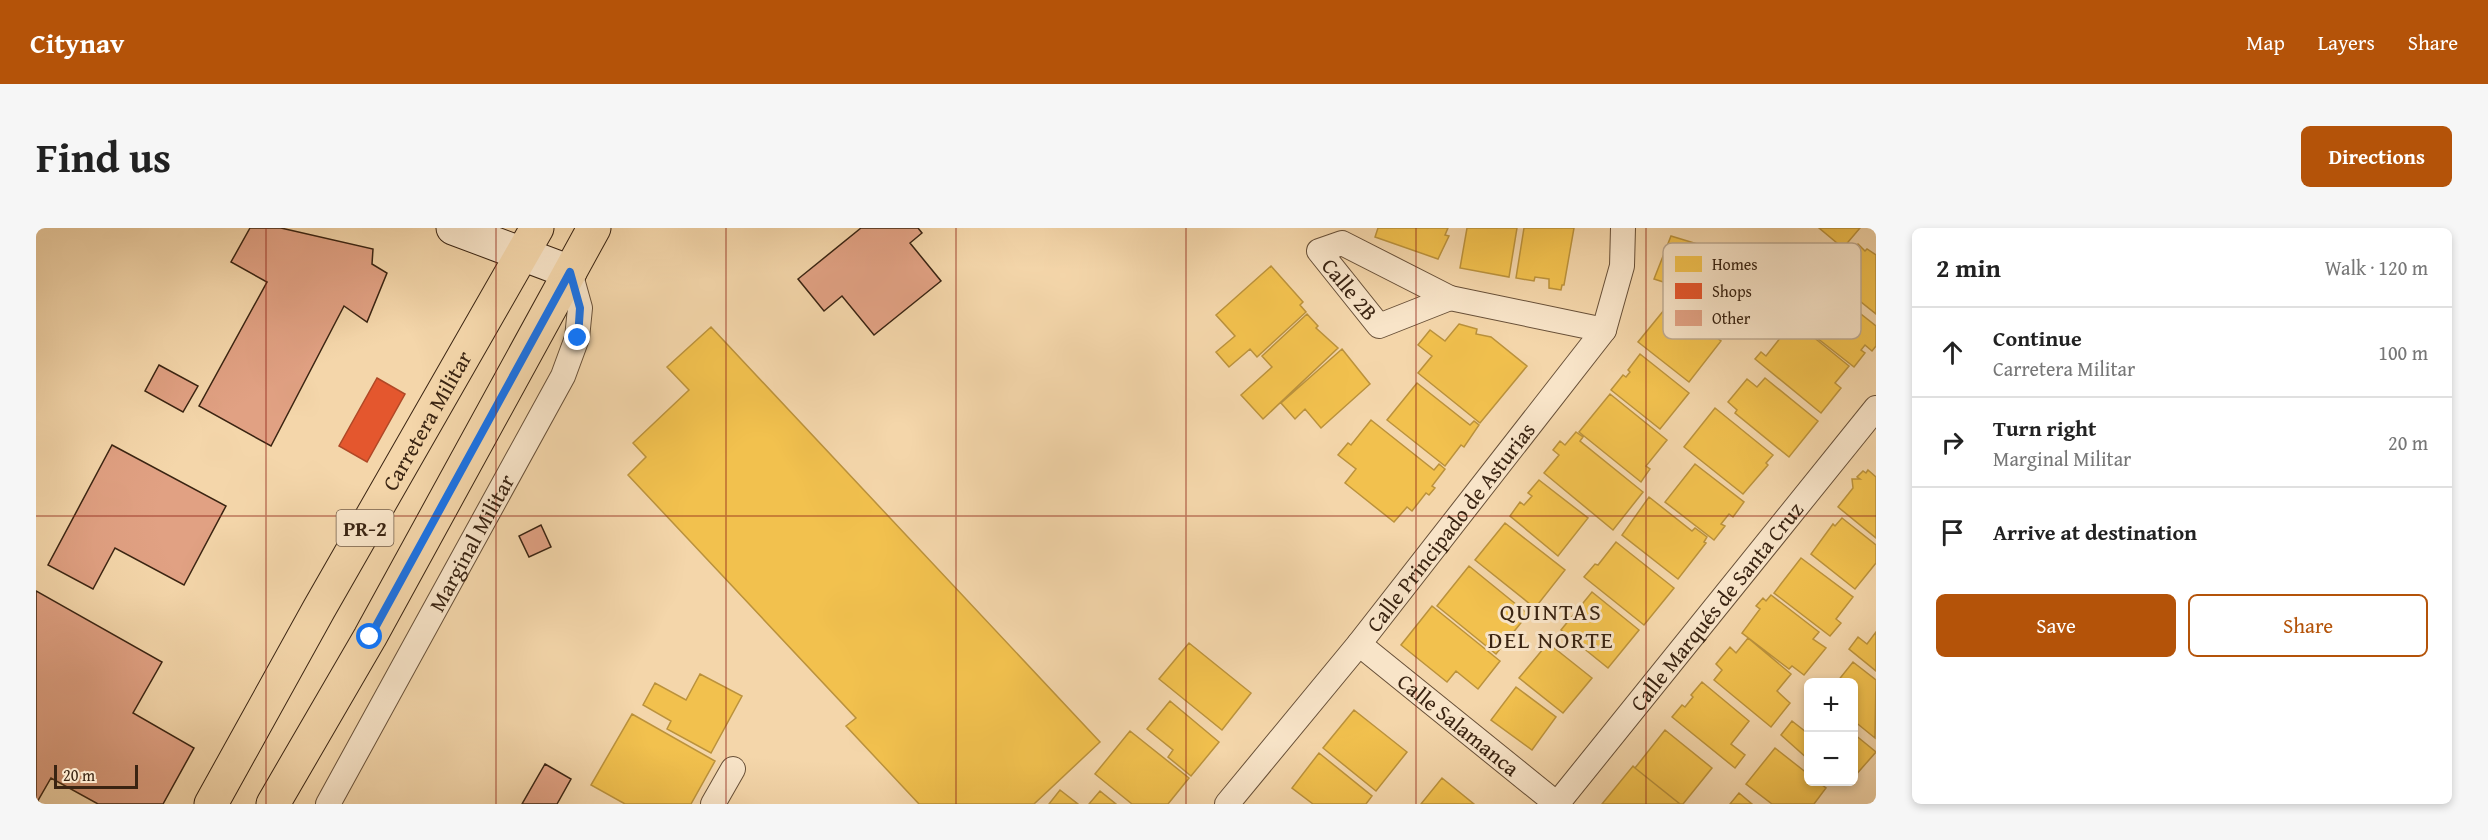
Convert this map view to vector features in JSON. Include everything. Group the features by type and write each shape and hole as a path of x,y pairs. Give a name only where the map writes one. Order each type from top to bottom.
{"main road":[{"name":"PR-2","path":"273,804 370,637 594,228"},
{"name":"Carretera Militar","path":"211,804 529,241"}],"street":[{"path":"453,228 529,241 570,272"},
{"name":"Calle Principado de Asturias","path":"1227,804 1359,644 1604,330 1622,266 1623,228"},
{"name":"Calle 2B","path":"1450,298 1379,326 1319,251 1342,243 1450,298 1604,330"},
{"name":"Marginal Militar","path":"328,804 563,376 578,338 580,308 570,272"},
{"name":"Calle Marqués de Santa Cruz","path":"1557,804 1876,408"},
{"name":"Calle Salamanca","path":"1359,644 1557,804"},
{"path":"713,804 733,769"}],"building: Homes":[{"path":"1378,228 1448,228 1445,235 1449,236 1438,259 1375,237"},
{"path":"1467,228 1517,228 1509,277 1460,268"},
{"path":"1524,228 1574,228 1564,285 1561,290 1549,288 1549,279 1535,277 1534,281 1516,278"},
{"path":"1819,228 1860,228 1847,243 1837,243"},
{"path":"1671,236 1694,243 1668,243"},
{"path":"1861,247 1876,255 1876,314 1861,302"},
{"path":"1663,256 1663,282 1654,279"},
{"path":"1271,266 1303,302 1300,305 1306,312 1257,357 1250,349 1229,367 1216,352 1235,336 1216,315"},
{"path":"1663,311 1663,339 1718,339 1721,341 1689,382 1638,342"},
{"path":"1307,314 1318,326 1316,328 1338,348 1263,419 1241,395 1272,367 1262,356"},
{"path":"1861,314 1876,326 1876,346 1872,351 1865,345 1861,350 1865,353 1854,367 1818,339 1861,339"},
{"path":"1459,324 1477,329 1476,334 1491,337 1527,366 1480,423 1418,373 1432,356 1418,345 1430,330 1445,341"},
{"path":"711,327 1100,742 1034,804 919,804 846,726 856,718 628,475 646,457 633,443 689,390 667,367"},
{"path":"1779,339 1816,339 1849,366 1835,383 1841,388 1821,413 1755,359 1761,352 1766,356"},
{"path":"1342,349 1370,384 1321,428 1305,409 1295,419 1281,403"},
{"path":"1640,354 1689,393 1660,429 1611,390 1623,375 1626,377 1630,372 1628,370"},
{"path":"1765,378 1818,421 1789,457 1735,413 1737,410 1728,402 1747,379 1757,387"},
{"path":"1417,383 1470,425 1474,421 1479,425 1464,447 1461,445 1445,466 1387,420"},
{"path":"1610,394 1667,440 1646,466 1650,469 1641,482 1579,432"},
{"path":"1715,408 1773,455 1766,463 1768,465 1743,494 1684,447"},
{"path":"1371,420 1434,470 1439,464 1445,469 1432,486 1435,488 1429,495 1426,493 1412,511 1407,507 1394,522 1345,483 1356,469 1338,455 1348,443 1351,445"},
{"path":"1576,432 1583,437 1580,441 1643,492 1613,530 1544,473 1559,455 1553,450 1560,441 1565,445"},
{"path":"1695,464 1744,502 1733,517 1729,514 1721,524 1725,526 1714,540 1665,502"},
{"path":"1868,470 1876,477 1876,538 1838,507 1853,488 1852,479 1860,479 1857,477 1863,471 1866,473"},
{"path":"1539,480 1588,518 1558,556 1510,516 1520,502 1524,505 1532,496 1528,493"},
{"path":"1649,497 1692,531 1695,528 1707,537 1704,542 1706,543 1678,579 1622,535"},
{"path":"1842,518 1876,545 1876,563 1855,589 1811,554 1833,524 1835,526"},
{"path":"1505,523 1565,570 1535,608 1475,560"},
{"path":"1616,542 1674,588 1644,625 1584,577 1595,564 1598,565"},
{"path":"1801,558 1853,597 1836,619 1841,623 1830,636 1774,593"},
{"path":"1469,566 1528,614 1496,654 1437,606"},
{"path":"1592,592 1639,630 1608,668 1561,630"},
{"path":"1771,595 1819,632 1813,639 1826,648 1804,675 1792,666 1789,669 1742,633 1760,609 1756,606 1763,598 1766,601"},
{"path":"1432,606 1500,661 1478,689 1456,671 1447,682 1401,645"},
{"path":"1876,632 1876,671 1849,649 1858,637 1867,644"},
{"path":"1748,638 1791,674 1777,691 1790,703 1771,727 1714,680 1722,670 1716,664 1730,647 1736,653"},
{"path":"1189,643 1251,693 1222,730 1159,679"},
{"path":"1548,643 1592,678 1563,713 1519,678"},
{"path":"1853,662 1876,680 1875,738 1858,724 1858,678 1840,678"},
{"path":"700,674 742,696 711,753 667,729 671,721 643,705 655,683 686,700"},
{"path":"1702,682 1749,721 1731,744 1745,755 1735,768 1672,717 1682,705 1685,707"},
{"path":"1516,687 1556,717 1532,750 1491,720"},
{"path":"1170,701 1219,742 1191,776 1168,757 1173,750 1147,729"},
{"path":"1354,710 1407,752 1376,791 1323,748"},
{"path":"632,714 715,761 691,804 625,804 591,785"},
{"path":"1792,721 1804,730 1804,755 1781,735"},
{"path":"1665,730 1712,768 1683,804 1635,768"},
{"path":"1130,731 1189,778 1168,804 1132,804 1095,774"},
{"path":"1858,737 1876,752 1858,772"},
{"path":"1775,748 1804,771 1804,786 1826,788 1814,804 1772,804 1746,784"},
{"path":"1319,753 1372,796 1366,804 1313,804 1292,788"},
{"path":"1633,766 1635,768 1680,804 1602,804"},
{"path":"1442,778 1474,804 1421,804"},
{"path":"1060,790 1078,804 1049,804"},
{"path":"1100,791 1116,804 1089,804"},
{"path":"1739,793 1752,804 1730,804"}],"building: Shops":[{"path":"377,378 405,394 367,462 339,446"}],"building: Other":[{"path":"250,228 281,228 373,249 372,264 387,273 367,322 344,306 271,446 199,406 267,282 231,262"},
{"path":"861,228 918,228 922,233 910,243 941,281 874,335 842,296 824,311 798,279"},
{"path":"159,365 198,386 183,412 145,391"},
{"path":"112,445 226,506 184,585 115,548 93,589 48,565"},
{"path":"541,525 551,547 529,557 519,536"},
{"path":"36,591 162,662 133,713 194,748 163,804 98,804 51,778 36,804"},
{"path":"545,764 571,779 557,804 522,804"}],"district":[{"name":"QUINTAS DEL NORTE","path":"1551,625"}],"route":[{"path":"370,637 570,272 580,308 578,338"}]}
